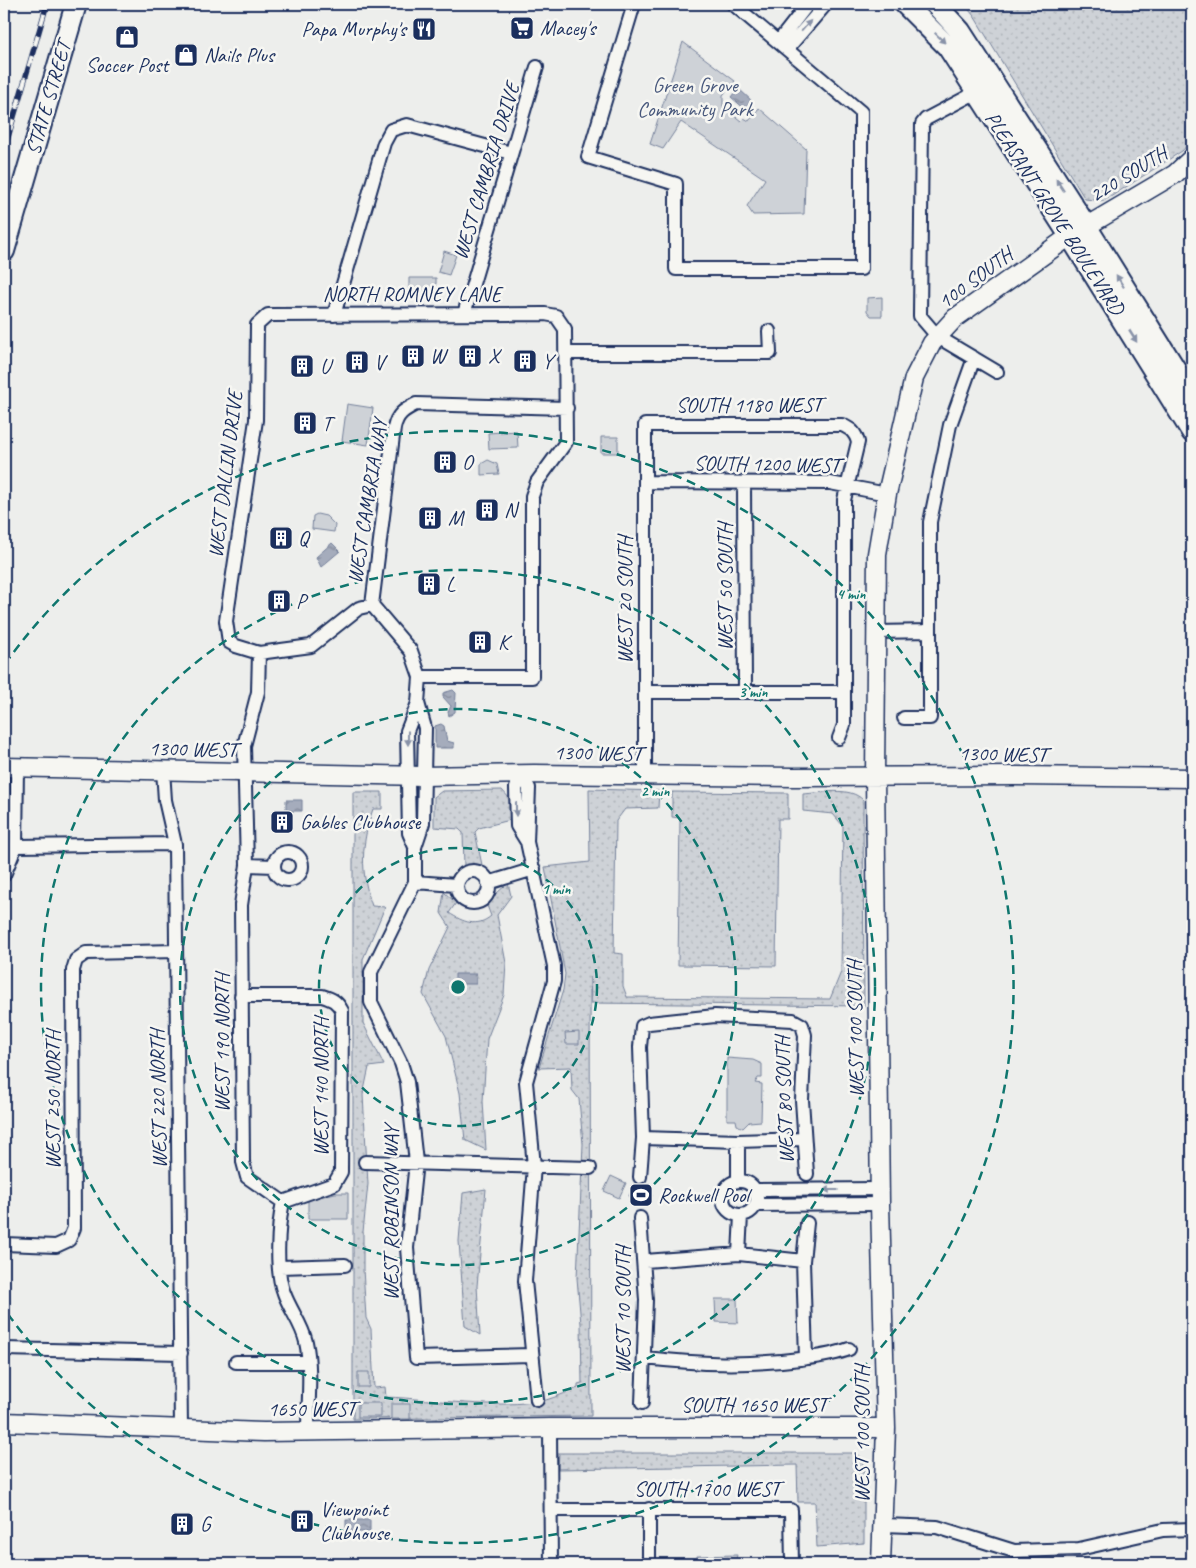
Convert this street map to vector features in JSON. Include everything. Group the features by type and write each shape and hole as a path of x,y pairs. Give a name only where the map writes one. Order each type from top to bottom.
{"main road":[{"name":"STATE STREET","path":"4,251 76,4"},
{"name":"PLEASANT GROVE BOULEVARD","path":"906,4 948,47 977,92 1078,231 1192,396"},
{"name":"PLEASANT GROVE BOULEVARD","path":"935,4 960,31 1078,231 1192,432"}],"street":[{"path":"634,4 588,157 676,184 676,269 862,269 862,112 733,4"},
{"path":"783,45 808,4"},
{"path":"783,45 826,4"},
{"name":"WEST CAMBRIA DRIVE","path":"464,314 537,68"},
{"path":"977,92 926,119 922,124 920,316 938,337 997,372"},
{"path":"334,315 384,143 391,130 407,125 511,153"},
{"name":"220 SOUTH","path":"1078,231 1175,174 1192,158"},
{"name":"100 SOUTH","path":"887,494 914,378 932,343 955,318 1078,231"},
{"name":"NORTH ROMNEY LANE","path":"268,315 545,314 556,316 565,329 566,353"},
{"name":"WEST DALLIN DRIVE","path":"259,653 229,642 226,622 256,420 257,325 268,315"},
{"path":"420,678 532,677 532,496 537,482 566,442 566,353 770,353 768,331"},
{"path":"904,718 930,718 930,522 950,425 974,358"},
{"name":"WEST CAMBRIA WAY","path":"416,775 407,731 418,703 420,678 411,651 372,605 396,419 402,411 416,404 567,408"},
{"name":"SOUTH 1180 WEST","path":"645,425 842,426 852,430 858,442 848,484"},
{"name":"WEST 20 SOUTH","path":"645,425 645,776"},
{"name":"SOUTH 1200 WEST","path":"645,482 848,484 887,494"},
{"name":"WEST 50 SOUTH","path":"744,483 745,690"},
{"path":"839,738 844,725 844,500 848,484"},
{"name":"WEST 100 SOUTH","path":"881,1564 884,1525 886,1428 880,1197 875,776 877,554 887,494"},
{"path":"244,772 246,735 258,692 259,653 311,646 359,608 372,605"},
{"path":"876,632 930,632"},
{"path":"645,692 745,690 844,692"},
{"name":"WEST CAMBRIA WAY","path":"416,775 425,728 418,703"},
{"path":"4,875 16,846 10,768"},
{"name":"1300 WEST","path":"10,768 416,775 1192,778"},
{"name":"WEST 220 NORTH","path":"163,770 166,800 175,844 182,1429"},
{"name":"WEST 190 NORTH","path":"244,772 245,814 240,838 247,865 241,905 243,1162 247,1177 284,1202"},
{"path":"520,774 528,788 527,842 554,966 554,981 526,1082 534,1166 525,1282 537,1400"},
{"name":"WEST ROBINSON WAY","path":"416,775 423,823 414,846 415,882 371,972 370,986 371,1002 401,1063 407,1082 416,1162 407,1248 416,1358 531,1355"},
{"path":"16,846 175,844"},
{"path":"247,865 274,866"},
{"path":"488,883 534,869"},
{"path":"470,870 482,873 488,883 486,896 472,903 460,898 456,885 460,876 470,870"},
{"path":"415,882 456,885"},
{"name":"WEST 250 NORTH","path":"4,1244 56,1246 69,1240 74,1228 73,970 76,960 86,952 176,951"},
{"name":"WEST 140 NORTH","path":"241,996 312,996 332,999 338,1003 342,1010 342,1163 338,1179 327,1187 284,1202"},
{"name":"WEST 80 SOUTH","path":"643,1138 640,1047 642,1026 649,1023 715,1016 793,1020 802,1025 805,1035 802,1100 807,1174"},
{"path":"640,1177 643,1138 738,1141 804,1139"},
{"path":"738,1141 738,1181"},
{"path":"365,1162 590,1168"},
{"path":"755,1190 755,1205 750,1212 741,1215 726,1208 723,1197 728,1187 738,1181 748,1183 755,1190 880,1197"},
{"path":"755,1205 880,1197"},
{"path":"284,1202 280,1215 280,1267 284,1294 302,1330 308,1362 308,1430"},
{"path":"740,1254 741,1215"},
{"name":"WEST 10 SOUTH","path":"640,1218 645,1261 645,1358 642,1403"},
{"path":"806,1358 804,1261 807,1223"},
{"path":"645,1261 740,1254 804,1261"},
{"path":"280,1267 345,1265"},
{"path":"4,1349 181,1353"},
{"path":"645,1358 688,1363 741,1365 806,1358 849,1349"},
{"path":"236,1362 308,1362"},
{"name":"1650 WEST","path":"4,1422 264,1432 308,1430 442,1431 622,1428"},
{"path":"550,1428 551,1564"},
{"name":"SOUTH 1650 WEST","path":"622,1428 886,1428"},
{"path":"649,1509 649,1564"},
{"name":"SOUTH 1700 WEST","path":"551,1510 791,1510 792,1564"},
{"path":"884,1525 937,1528 1014,1551 1079,1549 1163,1530 1192,1529"}],"green space":[{"path":"964,4 1192,4 1192,140 1182,151 1104,201 1085,199 974,16"},
{"name":"Green Grove Community Park","path":"683,42 735,81 723,95 723,107 741,121 744,118 749,121 759,108 806,149 804,214 753,215 747,206 765,179 681,122 663,149 650,144"},
{"path":"444,251 456,255 449,275 438,272"},
{"path":"409,278 436,278 436,297 409,297"},
{"path":"882,297 882,316 871,316 867,311 867,298"},
{"path":"347,404 373,408 368,445 342,441"},
{"path":"517,431 518,448 489,449 488,433"},
{"path":"601,437 618,437 618,453 601,453"},
{"path":"488,460 497,464 499,474 481,475 481,464"},
{"path":"317,514 326,516 335,525 334,532 312,529 313,516"},
{"path":"589,789 659,791 658,808 625,809 616,821 614,953 623,954 623,986 627,997 830,999 841,972 843,826 833,814 803,811 803,794 843,792 851,793 863,800 864,1006 591,1003 590,977 591,1416 353,1419 353,792 382,792 382,809 373,809 364,846 365,881 372,906 385,907 363,959 363,1023 384,1065 369,1067 363,1095 368,1184 363,1232 363,1269 366,1318 371,1329 374,1388 385,1387 386,1397 507,1404 546,1400 578,1388 578,1384 582,1383 581,1324 577,1278 583,1144 579,1099 572,1090 571,1067 539,1068 563,990 565,974 545,867 590,862"},
{"path":"502,790 510,799 510,820 479,828 475,832 482,865 464,866 463,833 459,829 434,827 434,797 442,791"},
{"path":"672,792 788,793 788,819 778,819 776,966 678,965 680,818 672,817"},
{"path":"508,883 511,896 497,915 506,963 504,995 487,1039 483,1101 486,1150 465,1140 460,1093 446,1036 423,994 429,970 450,927 441,913 444,892 456,903 449,913 459,919 475,923 486,920 491,916 486,903"},
{"path":"579,1032 579,1044 566,1044 565,1033"},
{"path":"727,1058 753,1060 762,1064 762,1078 758,1078 755,1083 762,1084 761,1121 749,1122 743,1128 737,1125 736,1120 727,1120"},
{"path":"611,1176 626,1183 619,1198 604,1191"},
{"path":"486,1189 477,1286 480,1335 465,1326 459,1241 463,1193"},
{"path":"335,1193 348,1193 348,1219 308,1219 308,1200"},
{"path":"715,1299 737,1299 738,1323 716,1322"},
{"path":"358,1372 369,1372 369,1387 358,1387"},
{"path":"358,1403 381,1403 381,1417 358,1417"},
{"path":"391,1404 410,1404 410,1419 391,1419"},
{"path":"559,1453 853,1453 861,1457 864,1467 864,1543 817,1547 815,1502 798,1502 797,1465 558,1469"},
{"path":"737,1555 735,1564 697,1564 697,1556"}],"water":[{"path":"738,88 753,102 746,110 731,97"},
{"path":"332,543 340,551 321,567 316,557"},
{"path":"453,690 456,693 455,712 449,716 448,712 451,706 443,697 443,693"},
{"path":"441,724 444,726 447,741 454,743 454,748 435,748 435,726"},
{"path":"286,800 302,800 302,811 286,811"},
{"path":"455,974 476,974 476,984 455,984"},
{"name":"Rockwell Pool","path":"634,1186 652,1195 648,1204 629,1196"},
{"path":"346,1520 370,1520 370,1532 346,1532"}],"railway":[{"path":"4,151 47,4"}],"place":[{"name":"Macey's","path":"522,28"},
{"name":"Papa Murphy's","path":"424,29"},
{"name":"Soccer Post","path":"127,37"},
{"name":"Nails Plus","path":"186,55"},
{"name":"W","path":"413,356"},
{"name":"X","path":"470,356"},
{"name":"Y","path":"525,361"},
{"name":"V","path":"357,362"},
{"name":"U","path":"302,366"},
{"name":"T","path":"305,423"},
{"name":"O","path":"445,462"},
{"name":"N","path":"487,510"},
{"name":"M","path":"430,518"},
{"name":"Q","path":"281,538"},
{"name":"L","path":"429,584"},
{"name":"P","path":"279,601"},
{"name":"K","path":"480,642"},
{"name":"Gables Clubhouse","path":"282,822"},
{"name":"Rockwell Pool","path":"641,1195"},
{"name":"Viewpoint Clubhouse","path":"302,1521"},
{"name":"G","path":"182,1524"}]}
